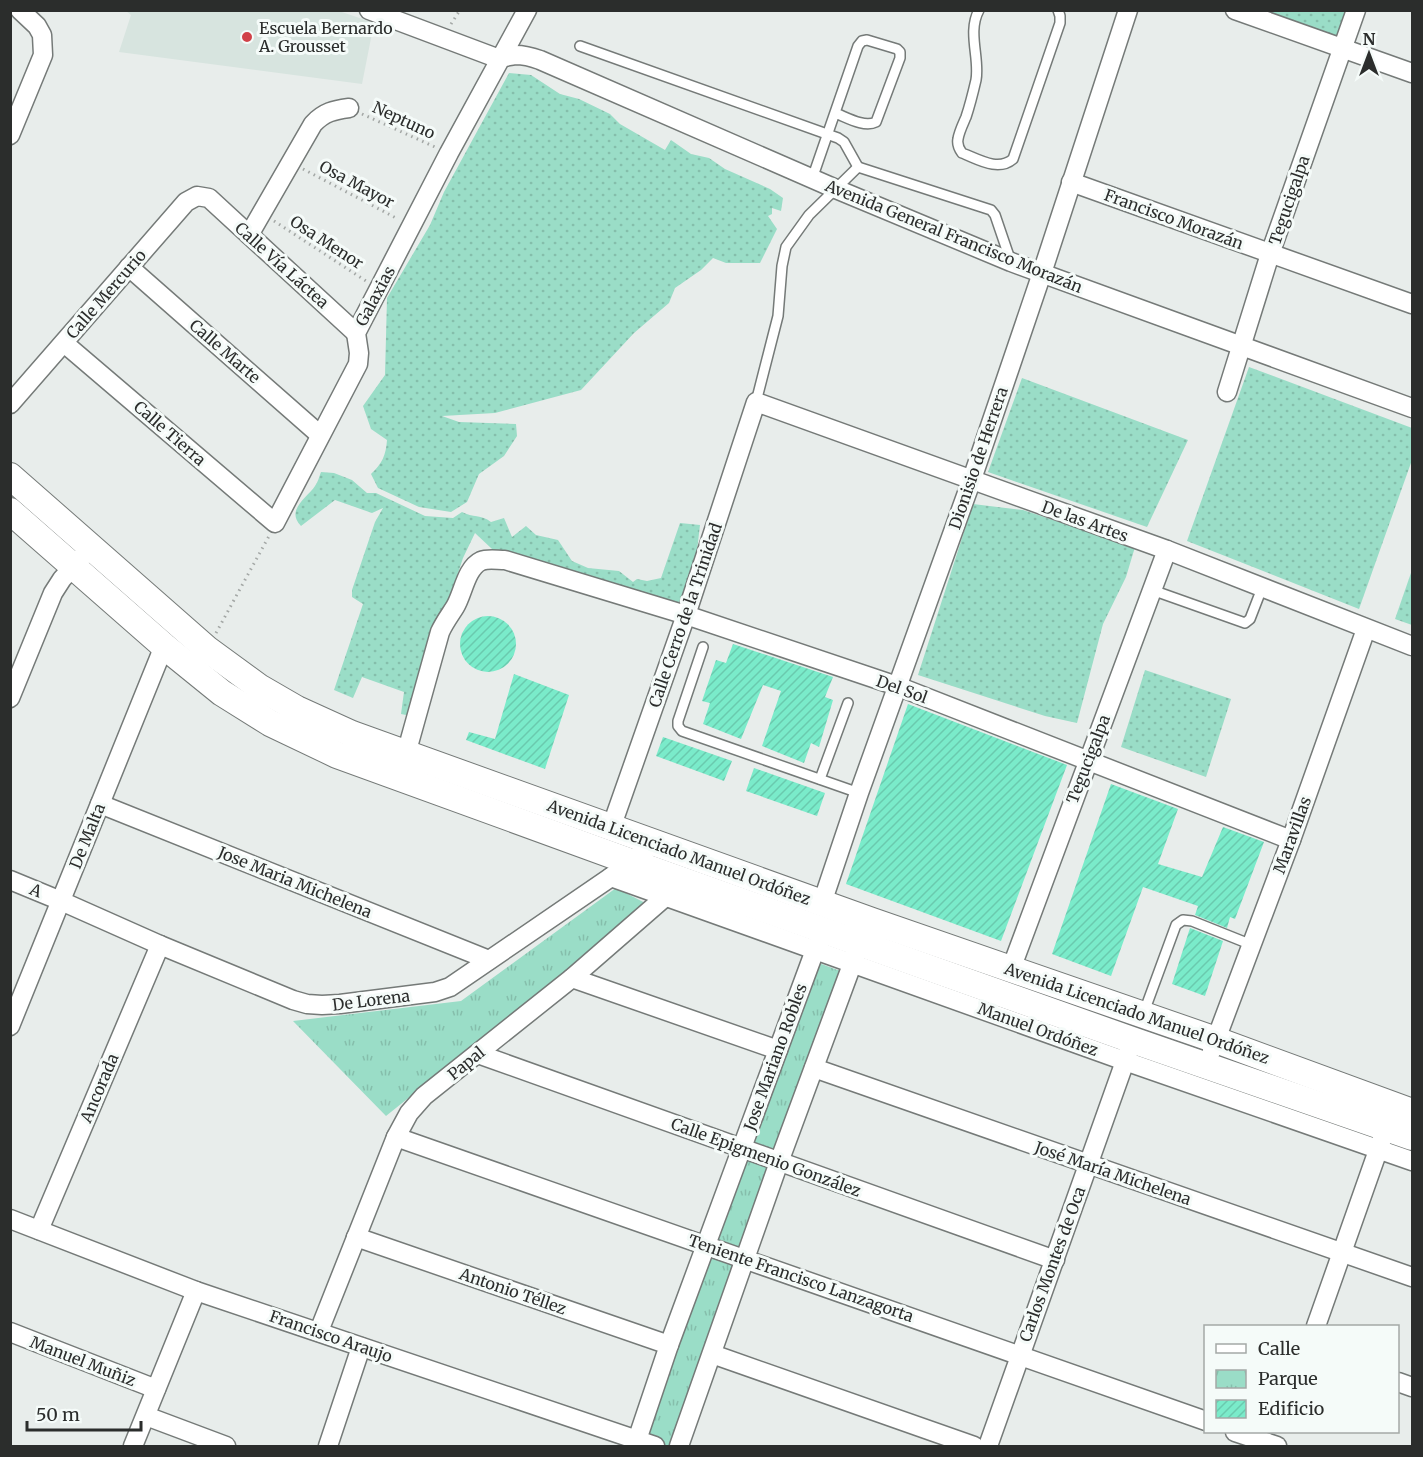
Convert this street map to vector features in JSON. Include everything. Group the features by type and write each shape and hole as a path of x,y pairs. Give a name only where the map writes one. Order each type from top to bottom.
{"main road":[{"name":"Avenida Licenciado Manuel Ordóñez","path":"10,476 164,646 222,693 270,723 337,755 621,870 684,880 820,940 862,942 1011,969 1216,1040 1392,1123 1413,1137"},
{"name":"Avenida Licenciado Manuel Ordóñez","path":"10,511 82,557 260,687 297,708 352,734 830,906 862,942 1128,1051 1205,1065 1392,1123"}],"street":[{"path":"10,135 43,55 42,34 20,10"},
{"name":"Avenida General Francisco Morazán","path":"369,10 403,16 501,58 521,56 540,60 812,179 1011,262 1413,408"},
{"name":"Galaxias","path":"275,523 358,364 356,333 526,10"},
{"name":"Dionisio de Herrera","path":"830,906 859,793 972,479 1128,10"},
{"path":"1235,10 1413,73"},
{"name":"Tegucigalpa","path":"1227,392 1270,254 1356,10"},
{"path":"249,235 313,124 330,110 349,108"},
{"name":"Francisco Morazán","path":"1071,182 1413,304"},
{"name":"Calle Mercurio","path":"10,404 186,202 197,196 209,198"},
{"name":"Calle Vía Láctea","path":"209,198 356,333"},
{"name":"Calle Marte","path":"129,267 320,435"},
{"name":"Calle Tierra","path":"64,343 275,523"},
{"name":"De las Artes","path":"756,402 1167,550 1413,646"},
{"name":"Calle Cerro de la Trinidad","path":"611,828 686,615 756,402"},
{"name":"Tegucigalpa","path":"1011,969 1167,550"},
{"path":"10,698 53,593 82,557"},
{"name":"Del Sol","path":"406,754 444,623 455,608 478,562 505,560 686,615 897,686 1291,840"},
{"name":"Maravillas","path":"1205,1065 1291,840 1366,629"},
{"name":"De Malta","path":"10,1026 164,646"},
{"name":"Jose Maria Michelena","path":"100,804 489,960"},
{"name":"De Lorena","path":"61,901 293,1000 322,1005 435,992 450,987 621,870 654,843"},
{"name":"Papal","path":"318,1331 396,1137 409,1113 424,1096 572,978 705,862"},
{"path":"621,870 664,897 820,940"},
{"name":"A","path":"10,880 61,901"},
{"name":"Jose Mariano Robles","path":"636,1444 669,1345 820,940 830,906"},
{"path":"679,1446 779,1162 862,942"},
{"name":"Ancorada","path":"39,1230 160,945"},
{"path":"572,978 778,1050"},
{"name":"Carlos Montes de Oca","path":"988,1446 1128,1051 1143,1015"},
{"path":"1128,1051 1392,1123 1413,1161"},
{"name":"Calle Epigmenio González","path":"478,1053 1055,1260"},
{"name":"José María Michelena","path":"814,1068 1413,1277"},
{"path":"1316,1325 1341,1251 1392,1123"},
{"name":"Teniente Francisco Lanzagorta","path":"396,1137 1204,1420"},
{"name":"Francisco Araujo","path":"10,1219 196,1291 318,1331 636,1444 655,1446"},
{"name":"Antonio Téllez","path":"356,1237 669,1345"},
{"path":"133,1446 196,1291"},
{"name":"Manuel Muñiz","path":"10,1332 156,1389"},
{"path":"330,1446 361,1347"},
{"path":"712,1354 974,1446"},
{"path":"146,1416 226,1446"},
{"path":"1242,1433 1275,1442"}],"lane":[{"path":"979,10 974,33 977,77 958,140 959,147 962,153 1002,166 1013,159 1060,23 1058,10"},
{"path":"812,179 827,133 862,41 867,40 900,51 900,58 876,122 865,124 835,113"},
{"path":"580,46 827,133 844,142 858,167 991,210 1011,262"},
{"path":"756,402 778,316 786,247 804,220 858,167"},
{"path":"1152,590 1245,623 1250,620 1262,588"},
{"path":"703,647 678,721 678,726 682,731 859,793"},
{"path":"820,778 848,703"},
{"path":"1143,1015 1176,925 1183,920 1192,921 1252,945"}],"path":[{"name":"Neptuno","path":"349,108 449,153"},
{"name":"Osa Mayor","path":"291,162 411,226"},
{"name":"Osa Menor","path":"262,214 379,290"},
{"path":"207,649 275,523"}],"shaded area":[{"name":"Escuela Bernardo A. Grousset","path":"126,11 339,11 374,23 362,84 119,52 131,15"}],"green space":[{"path":"1254,11 1347,11 1336,40"},
{"path":"509,73 531,75 560,94 579,99 610,114 620,124 665,150 671,140 691,154 709,158 725,169 770,189 783,198 781,211 772,208 772,214 768,216 777,229 760,263 726,263 713,258 701,270 675,288 669,303 634,333 581,390 495,413 442,416 459,422 516,424 517,436 504,456 479,474 467,502 451,512 419,507 378,488 371,474 383,459 387,440 371,429 363,406 385,375 387,298 430,225 444,192"},
{"path":"1249,367 1412,428 1412,460 1359,609 1187,541"},
{"path":"1022,378 1188,440 1147,527 988,472"},
{"path":"321,472 334,473 352,480 367,493 376,493 425,516 453,518 462,512 491,522 504,518 512,537 526,526 536,535 558,540 572,561 588,568 619,571 633,582 637,579 647,581 661,578 680,523 700,525 696,559 678,611 496,558 492,549 475,533 463,558 411,716 401,714 404,692 362,677 353,698 334,690 363,604 352,597 352,590 375,522 383,508 372,513 335,500 301,526 295,515 297,509 316,484"},
{"path":"973,504 1023,510 1135,547 1126,577 1103,624 1077,723 1045,716 918,675"},
{"path":"1412,570 1412,625 1395,619"},
{"path":"1145,670 1231,699 1206,777 1121,747"},
{"path":"616,888 649,905 386,1116 293,1021 461,1001"},
{"path":"816,962 843,972 675,1446 642,1446"}],"building":[{"path":"488,616 499,618 508,624 514,633 516,644 514,655 508,664 499,670 488,672 477,670 468,664 462,655 460,644 462,633 468,624 477,618"},
{"path":"733,644 833,677 825,697 833,700 819,747 811,743 804,763 762,746 781,691 763,685 741,739 703,724 710,703 702,701 716,660 726,663"},
{"path":"514,674 569,695 545,769 466,740 469,732 495,739"},
{"path":"908,704 1067,765 1001,941 846,884"},
{"path":"663,737 732,761 724,781 656,756"},
{"path":"754,768 825,793 817,816 746,791"},
{"path":"1111,784 1178,809 1158,864 1202,877 1223,827 1264,842 1235,919 1230,917 1227,928 1195,915 1198,906 1143,887 1111,976 1052,954"},
{"path":"1190,928 1223,941 1205,996 1172,984"}],"place":[{"name":"Escuela Bernardo A. Grousset","path":"247,37"}]}
